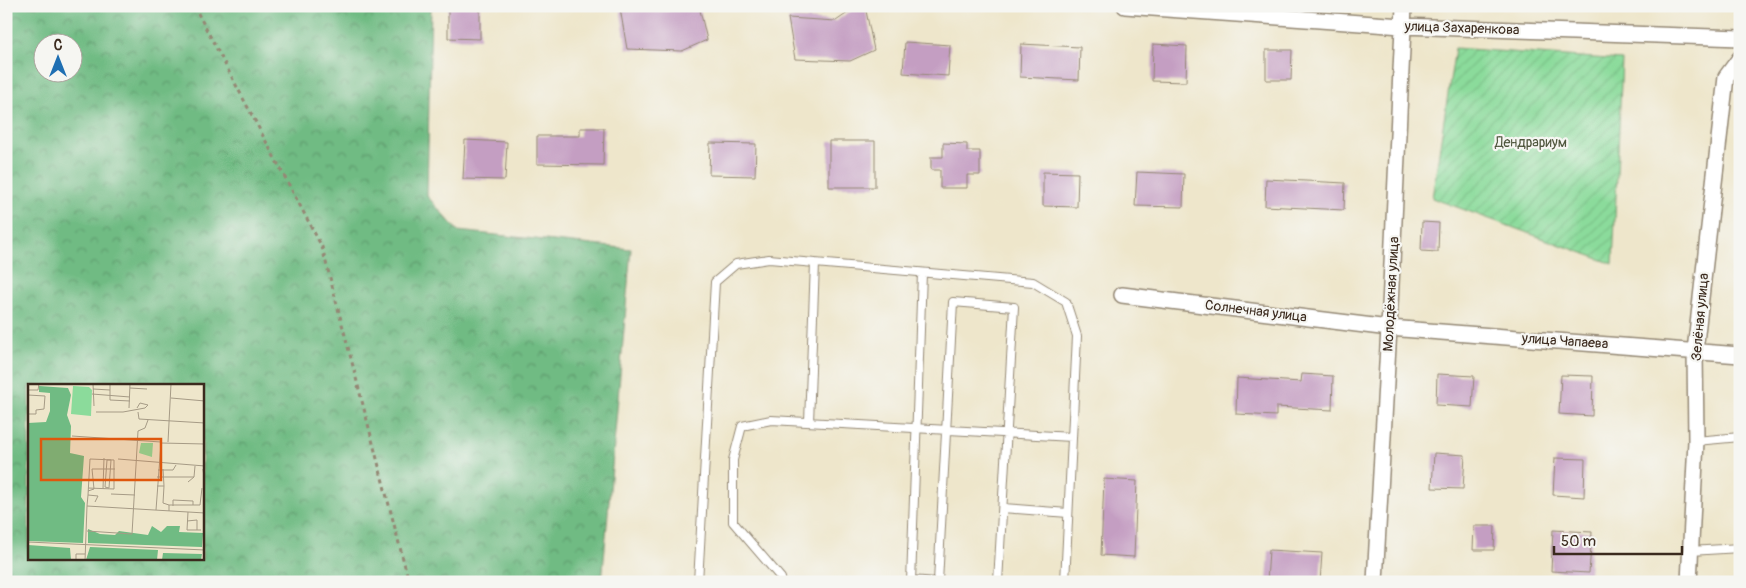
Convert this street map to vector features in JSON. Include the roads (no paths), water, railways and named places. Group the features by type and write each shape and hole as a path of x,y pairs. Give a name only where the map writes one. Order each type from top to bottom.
{"street":[{"name":"улица Захаренкова","path":"1125,6 1402,26 1740,38"},
{"name":"Молодёжная улица","path":"1375,582 1404,6"},
{"name":"Зелёная улица","path":"1689,582 1696,441 1695,351 1726,78 1740,58"},
{"name":"Солнечная улица","path":"1122,295 1389,328"},
{"name":"улица Чапаева","path":"1389,328 1740,354"}],"lane":[{"path":"698,582 715,282 736,264 769,260 1033,282 1066,302 1077,336 1065,582"},
{"path":"809,422 815,264"},
{"path":"922,273 911,581 938,582 953,302 1014,307 998,582"},
{"path":"781,582 781,578 733,522 733,460 742,426 771,420 1072,437"},
{"path":"1696,441 1740,436"},
{"path":"1003,508 1068,513"},
{"path":"1690,551 1740,548"}],"park label":[{"name":"Дендрариум","path":"1531,142"}]}
